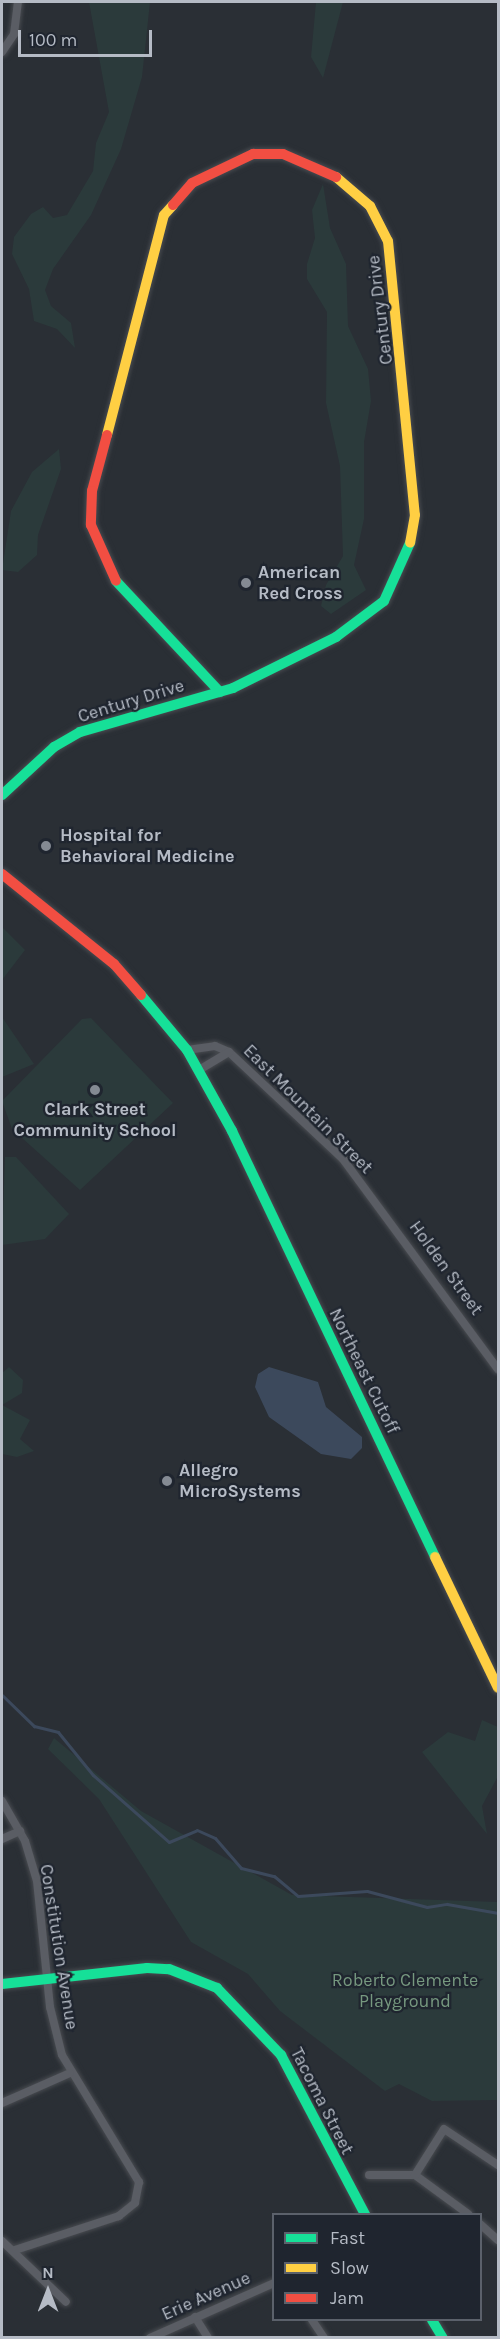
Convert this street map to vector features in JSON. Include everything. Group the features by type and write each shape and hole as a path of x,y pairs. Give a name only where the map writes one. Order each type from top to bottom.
{"street":[{"path":"2,52 18,21 18,2"},
{"name":"Century Drive","path":"2,795 54,747 80,732 220,692 364,620 395,585 413,538 407,407 388,241 369,206 344,180 283,154 253,154 220,165 192,183 164,215 92,491 91,525 108,572 220,692"},
{"name":"Northeast Cutoff","path":"2,874 121,970 188,1050 498,1688"},
{"name":"East Mountain Street","path":"188,1050 215,1046 229,1052 343,1159 388,1215"},
{"name":"East Mountain Street","path":"199,1070 229,1052"},
{"name":"Holden Street","path":"388,1215 498,1369"},
{"name":"Constitution Avenue","path":"2,1802 20,1831 37,1881 56,2032 70,2073 134,2170 138,2197 119,2216 15,2250"},
{"path":"2,1839 20,1831"},
{"name":"Tacoma Street","path":"2,1984 169,1969 217,1988 255,2022 281,2055 364,2213"},
{"path":"2,2103 70,2073"},
{"path":"415,2175 444,2129 498,2165"},
{"path":"369,2175 415,2175 467,2213"},
{"path":"482,2226 498,2240"},
{"path":"2,2241 15,2250 66,2302"},
{"name":"Erie Avenue","path":"150,2337 272,2284"},
{"path":"195,2317 208,2337"},
{"path":"313,2321 324,2337"},
{"path":"433,2321 443,2337"}],"green space":[{"path":"89,2 150,2 142,77 121,149 91,215 53,269 45,290 51,306 71,323 75,348 57,329 34,321 29,289 12,254 14,237 31,214 43,207 53,218 67,215 93,171 96,143 109,112"},
{"path":"316,2 343,2 323,78 311,57"},
{"path":"323,184 330,228 346,264 348,326 368,369 371,401 364,442 364,519 354,565 366,590 331,614 321,606 326,585 343,556 340,466 326,403 327,312 307,279 307,264 315,238 312,210"},
{"path":"59,449 61,469 38,535 37,555 18,572 2,570 11,511 32,472"},
{"path":"2,927 25,950 2,980"},
{"path":"2,1017 34,1064 2,1077"},
{"path":"91,1018 173,1103 80,1190 12,1129 2,1101 82,1019"},
{"path":"5,1157 16,1157 69,1214 45,1239 2,1245"},
{"path":"9,1367 23,1380 22,1393 2,1405 2,1373"},
{"path":"2,1405 30,1420 20,1439 34,1451 17,1457 2,1454"},
{"path":"482,1720 498,1727 498,1776 482,1806 487,1834 422,1752 448,1732 475,1741"},
{"name":"Roberto Clemente Playground","path":"54,1738 141,1811 292,1895 498,1902 498,2100 432,2101 399,2084 385,2091 280,2011 248,1974 191,1942 99,1799 48,1749"}],"water":[{"path":"269,1367 318,1382 326,1407 362,1437 362,1448 351,1459 321,1454 269,1417 255,1387 258,1374"}],"waterway":[{"path":"2,1695 34,1726 58,1732 93,1775 169,1842 197,1830 215,1838 241,1868 274,1876 298,1896 367,1891 427,1907 447,1904 498,1913"}],"traffic: fast":[{"path":"2,795 54,747 80,732 233,688 336,637 384,601 410,543"},
{"path":"116,581 220,692"},
{"path":"141,995 187,1050 232,1131 435,1557"},
{"path":"2,1984 147,1968 169,1969 217,1988 281,2055 364,2213"},
{"path":"433,2321 443,2338"}],"traffic: slow":[{"path":"336,177 370,206 388,241 415,515 410,543"},
{"path":"107,435 164,215 173,205"},
{"path":"435,1557 498,1688"}],"traffic: jam":[{"path":"173,205 192,183 253,154 283,154 336,177"},
{"path":"107,435 92,491 91,525 116,581"},
{"path":"2,874 114,964 141,995"}],"place":[{"name":"American Red Cross","path":"246,583"},
{"name":"Hospital for Behavioral Medicine","path":"46,846"},
{"name":"Clark Street Community School","path":"95,1090"},
{"name":"Allegro MicroSystems","path":"167,1481"}]}
